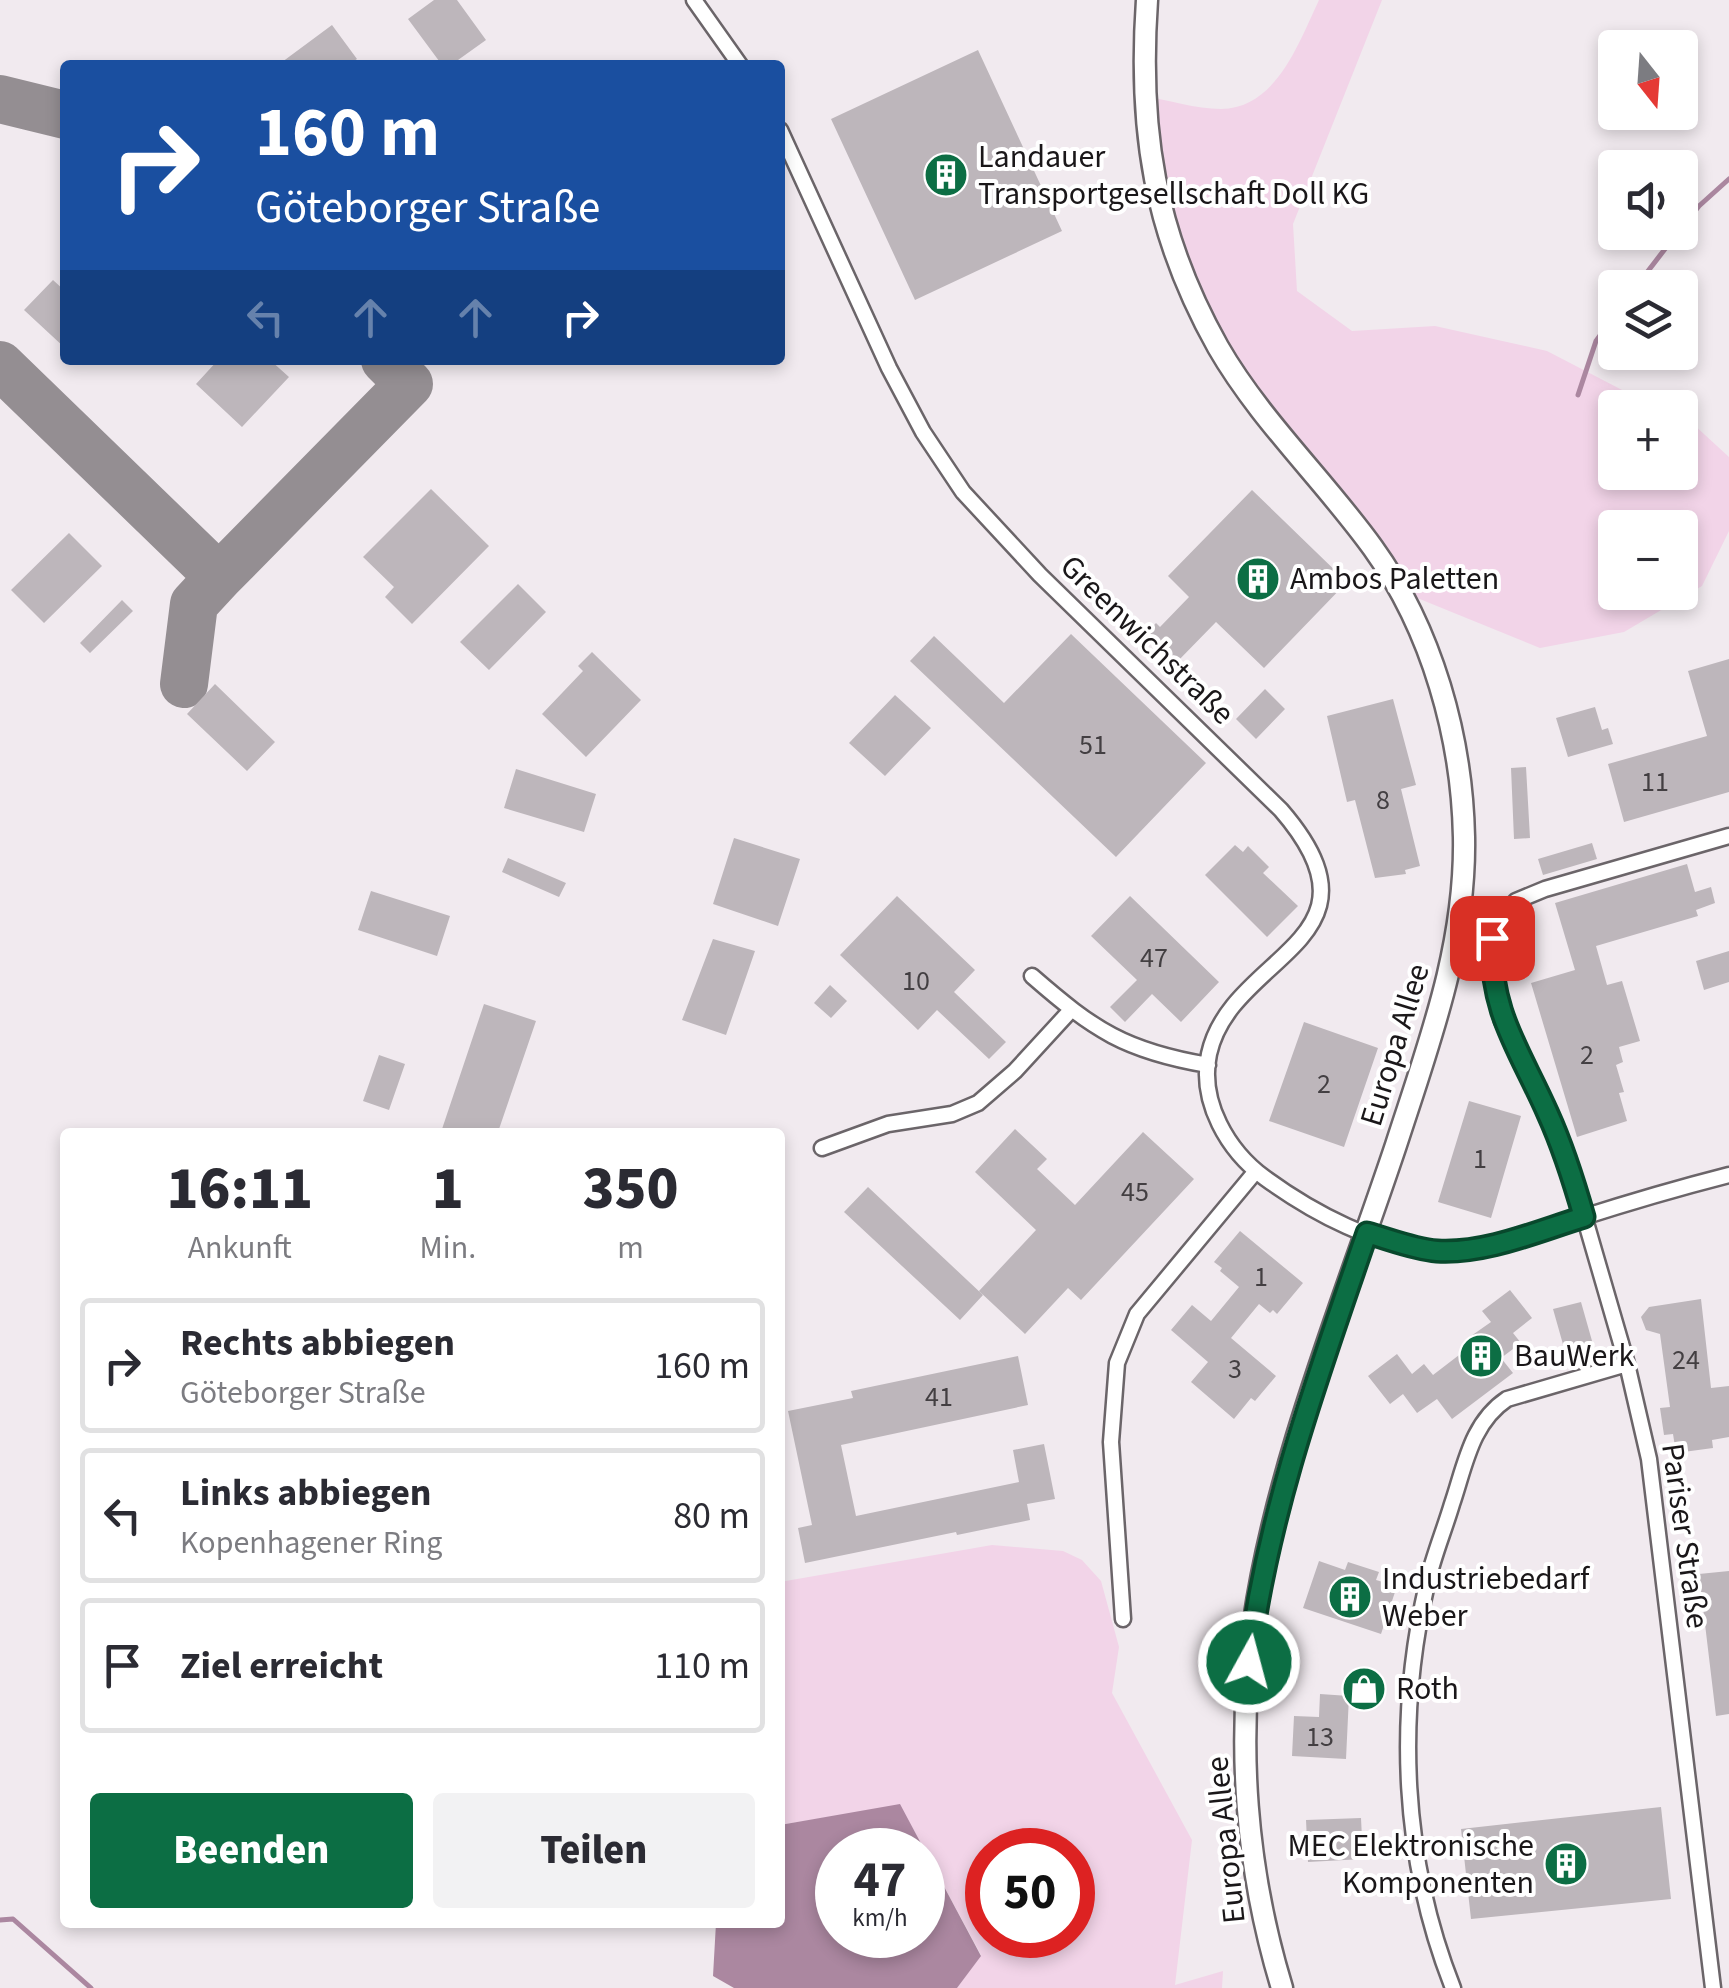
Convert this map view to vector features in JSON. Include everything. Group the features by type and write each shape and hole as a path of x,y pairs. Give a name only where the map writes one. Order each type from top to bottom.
{"main road":[{"name":"Europa Allee","path":"1148,0 1144,96 1148,138 1159,200 1183,274 1221,352 1374,550 1400,592 1437,677 1458,761 1464,832 1464,875 1444,1000 1312,1392 1276,1512 1250,1648 1246,1794 1256,1885 1282,1988"}],"street":[{"path":"694,0 736,60"},
{"name":"Greenwichstraße","path":"785,141 888,368 923,432 963,492 1028,562 1281,810 1305,838 1316,859 1322,882 1318,907 1307,930 1224,1020 1214,1038 1208,1066"},
{"name":"Pariser Straße","path":"1713,1988 1649,1460 1627,1364 1584,1217 1550,1118 1502,1022 1494,991 1492,938 1500,918 1516,902 1546,889 1729,836"},
{"path":"1032,976 1071,1010 1132,1048 1208,1066 1210,1096 1234,1150 1256,1172 1319,1214 1367,1233 1434,1251 1481,1248 1729,1174"},
{"path":"822,1148 888,1124 952,1114 978,1102 1015,1071 1071,1010"},
{"path":"1123,1619 1110,1442 1118,1363 1137,1314 1256,1172"},
{"path":"1453,1988 1416,1858 1408,1788 1407,1733 1414,1650 1427,1581 1478,1427 1492,1409 1507,1400 1627,1364"}],"shaded area":[{"path":"1319,0 1382,0 1293,224 1297,291 1352,331 1435,326 1547,351 1622,390 1598,390 1598,490 1698,490 1698,429 1729,457 1729,531 1702,586 1698,588 1698,510 1598,510 1598,610 1661,610 1624,632 1540,648 1400,591 1253,398 1183,273 1144,96 1211,109 1240,106 1271,85 1294,53"},
{"path":"992,1545 1063,1551 1082,1560 1101,1581 1119,1647 1112,1693 1192,1840 1175,1985 1223,1971 1222,1988 957,1988 979,1958 1095,1958 1095,1828 965,1828 965,1925 945,1888 945,1828 912,1828 900,1805 785,1824 785,1581"},
{"path":"900,1804 913,1828 815,1828 815,1958 945,1958 945,1888 965,1926 965,1958 980,1958 957,1988 734,1988 713,1976 716,1928 785,1928 785,1824"}],"building":[{"path":"434,0 457,0 486,40 458,60 438,60 408,19"},
{"path":"332,25 357,59 356,60 285,60"},
{"name":"Landauer Transportgesellschaft Doll KG","path":"978,50 1062,231 915,300 831,119"},
{"path":"53,280 60,286 60,343 24,310"},
{"path":"213,365 276,365 289,377 242,427 196,384"},
{"path":"431,489 489,546 412,624 385,597 394,587 363,557"},
{"name":"Ambos Paletten","path":"1252,490 1347,582 1264,668 1216,622 1176,663 1146,634 1156,623 1160,627 1189,597 1168,576"},
{"path":"69,533 102,566 44,623 11,590"},
{"path":"518,584 546,612 489,670 460,642"},
{"path":"122,600 133,611 90,653 80,643"},
{"path":"1071,634 1206,763 1116,857 910,661 934,636 1004,703"},
{"path":"592,652 641,700 586,757 542,714 583,671 578,666"},
{"path":"1729,659 1729,792 1624,822 1608,764 1707,736 1688,671"},
{"path":"215,684 275,742 247,771 187,714"},
{"path":"1265,689 1285,709 1256,739 1236,719"},
{"path":"895,695 931,728 885,776 849,743"},
{"path":"1393,699 1416,785 1401,789 1420,866 1405,870 1406,874 1375,878 1355,800 1347,802 1327,716"},
{"path":"1595,707 1602,730 1608,728 1613,744 1568,757 1556,718"},
{"path":"1526,767 1530,838 1514,839 1511,768"},
{"path":"516,769 596,794 584,832 504,808"},
{"path":"734,838 800,859 778,926 713,904"},
{"path":"1592,843 1597,859 1543,875 1538,859"},
{"path":"1235,845 1243,852 1248,846 1269,867 1263,873 1298,906 1267,937 1205,875"},
{"path":"508,858 566,883 559,897 502,872"},
{"path":"1687,864 1695,892 1711,887 1715,903 1696,910 1698,916 1596,946 1607,985 1622,981 1640,1041 1619,1047 1623,1062 1616,1065 1627,1121 1577,1137 1531,983 1575,970 1555,903"},
{"path":"371,891 450,916 437,956 358,930"},
{"path":"897,896 975,970 954,992 1006,1042 989,1059 937,1010 918,1030 840,955"},
{"path":"1130,896 1219,982 1181,1022 1152,994 1125,1022 1110,1007 1137,980 1091,936"},
{"path":"713,939 755,951 726,1035 682,1020"},
{"path":"1729,951 1729,982 1704,990 1696,961"},
{"path":"830,985 847,1001 831,1018 814,1003"},
{"path":"484,1004 536,1021 499,1128 442,1128"},
{"path":"1304,1022 1378,1048 1344,1147 1269,1121"},
{"path":"379,1055 405,1064 389,1110 363,1101"},
{"path":"1469,1101 1521,1116 1491,1218 1438,1202"},
{"path":"1015,1129 1047,1159 1037,1169 1075,1205 1143,1132 1194,1179 1081,1300 1068,1288 1025,1334 979,1291 1036,1230 975,1172"},
{"path":"868,1187 983,1295 960,1320 844,1212"},
{"path":"1240,1231 1303,1283 1277,1314 1259,1304 1231,1338 1276,1376 1234,1419 1191,1382 1208,1362 1171,1330 1192,1305 1211,1321 1239,1287 1214,1262"},
{"name":"BauWerk","path":"1510,1290 1532,1318 1513,1333 1521,1343 1501,1358 1513,1373 1452,1419 1437,1399 1417,1413 1403,1394 1390,1404 1368,1376 1397,1354 1412,1374 1424,1364 1433,1375 1476,1342 1471,1336 1491,1322 1482,1311"},
{"path":"1701,1299 1711,1388 1729,1386 1729,1437 1712,1440 1713,1448 1676,1453 1673,1434 1664,1435 1660,1408 1670,1407 1660,1334 1646,1330 1641,1317 1649,1307"},
{"path":"1581,1302 1596,1355 1568,1362 1553,1309"},
{"path":"1018,1356 1028,1405 841,1445 856,1516 1019,1482 1013,1450 1044,1444 1055,1499 1027,1504 1030,1520 805,1563 798,1528 812,1525 788,1411 853,1398 851,1391"},
{"name":"Industriebedarf Weber","path":"1319,1561 1345,1570 1348,1562 1379,1572 1376,1580 1397,1586 1381,1634 1303,1608"},
{"path":"1729,1571 1729,1714 1716,1716 1699,1574"},
{"name":"Roth","path":"1351,1675 1378,1677 1377,1704 1350,1702"},
{"path":"1320,1694 1349,1696 1346,1759 1292,1756 1294,1716 1319,1717"},
{"name":"MEC Elektronische Komponenten","path":"1661,1807 1671,1899 1471,1919 1461,1829"},
{"path":"1361,1818 1363,1859 1308,1862 1306,1820"}],"waterway":[{"path":"1698,207 1729,179"},
{"path":"1649,270 1664,250"},
{"path":"1578,395 1598,338"},
{"path":"0,1920 13,1919 91,1988"}],"taxiway":[{"path":"0,99 60,114"},
{"path":"0,365 219,577 194,604 184,684"},
{"path":"219,577 409,384 390,365"}],"place":[{"name":"Landauer Transportgesellschaft Doll KG","path":"946,175"},
{"name":"Ambos Paletten","path":"1258,579"},
{"name":"BauWerk","path":"1481,1356"},
{"name":"Industriebedarf Weber","path":"1350,1597"},
{"name":"Roth","path":"1364,1689"},
{"name":"MEC Elektronische Komponenten","path":"1566,1864"}],"route":[{"path":"1249,1662 1276,1512 1367,1233 1434,1251 1460,1251 1584,1217 1569,1164 1550,1118 1502,1022 1494,991 1492,938"}]}
